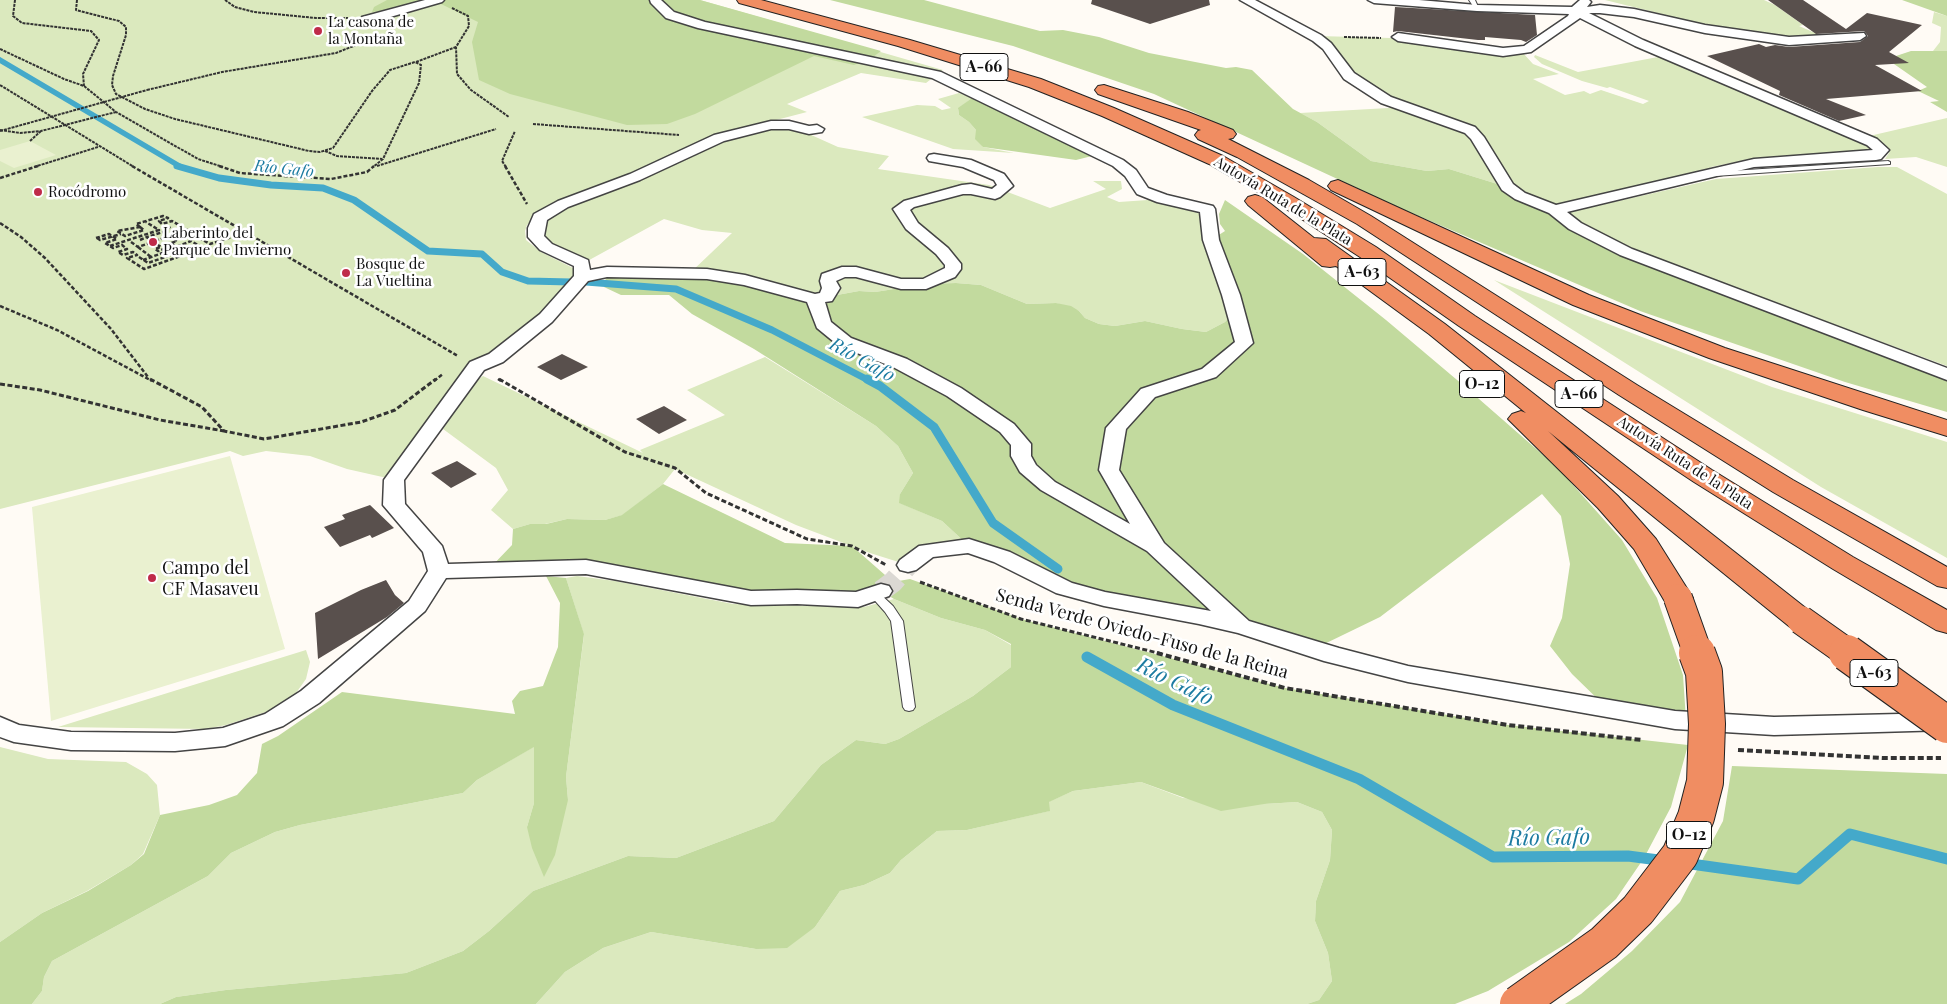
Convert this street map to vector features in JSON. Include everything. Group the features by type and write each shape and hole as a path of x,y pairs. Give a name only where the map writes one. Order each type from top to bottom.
{"highway":[{"name":"Autovía Ruta de la Plata","path":"744,0 951,56 1035,84 1108,112 1216,160 1368,252 1703,476 1843,563 1947,623"},
{"path":"800,0 936,36"},
{"name":"A-63","path":"858,31 1021,89 1095,119 1190,164 1254,201 1339,256 1416,312 1801,620 1947,723"},
{"name":"Autovía Ruta de la Plata","path":"1947,428 1734,359 1590,304 1462,246 1240,140 1182,116 1096,87 1244,154 1310,188 1364,220 1628,390 1783,486 1947,579"},
{"name":"O-12","path":"1254,201 1423,335 1557,451 1608,502 1646,545 1678,598 1704,672 1707,724 1705,782 1696,817 1680,855 1638,910 1604,943 1518,1004"}],"street":[{"path":"655,0 670,15 702,25 936,75 1118,163 1131,173 1142,191 1162,199 1207,209 1211,240 1231,296 1244,343 1209,373 1148,393 1116,428 1109,470 1155,547"},
{"path":"1246,0 1314,36 1328,46 1349,76 1386,100 1470,130 1477,137 1507,188 1520,196 1555,210 1575,226 1626,252 1947,374"},
{"path":"1374,0 1579,6 1634,13 1705,29 1789,41 1860,36"},
{"path":"366,20 441,4"},
{"path":"1555,210 1754,163 1876,156 1882,150 1872,142 1639,43 1579,6"},
{"path":"1398,37 1503,52 1527,49 1574,18 1579,6"},
{"path":"582,277 582,264 546,247 536,237 536,228 540,217 563,204 635,176 719,138 771,125 789,125 809,130 817,129"},
{"path":"0,726 14,733 71,741 176,742 225,737 274,720 310,698 417,606 439,570 434,551 394,505 394,480 472,364 496,358 546,318 582,277 606,272 707,274 745,280 815,299 826,296 831,288 828,278 842,272 856,272 901,284 914,285 936,280 953,268 953,264 942,251 912,226 901,209 909,204 962,190 971,189 995,194 1005,186 999,177 984,170 966,163 934,158"},
{"path":"815,299 823,324 845,342 900,363 954,392 1008,428 1021,444 1021,456 1027,468 1048,486 1155,547 1241,626"},
{"path":"907,572 927,551 969,546 1002,557 1064,588 1104,599 1199,616 1241,626 1280,637 1333,656 1408,674 1675,720 1774,726 1947,723"},
{"path":"439,570 586,567 751,598 797,597 858,600 878,592"}],"lane":[{"path":"1706,175 1888,163"},
{"path":"878,592 897,621 909,707"}],"path":[{"path":"15,0 13,16 22,23 91,31 99,40 83,74 84,86"},
{"path":"77,0 74,5 76,10 119,21 126,26 126,35 113,76 112,85 116,94 145,109 175,119 310,151 325,151 333,148 372,91 390,70 456,47"},
{"path":"0,131 147,90 222,72 336,53 356,45 372,23 366,20 254,12 234,7 226,0"},
{"path":"441,4 468,16 469,26 456,47 457,74 471,90 509,117"},
{"path":"1314,36 1398,37"},
{"path":"0,49 64,79 84,86 116,112 198,159 240,173 331,178 367,172 383,159 419,83 421,66 415,62"},
{"name":"Senda Verde Oviedo-Fuso de la Reina","path":"0,85 99,146 625,452 675,468 706,493 807,539 852,546 907,572 1020,619 1213,667 1286,688 1508,725"},
{"path":"0,131 20,134 41,131 116,112"},
{"path":"532,124 719,138"},
{"path":"373,167 496,129"},
{"path":"30,141 41,131"},
{"path":"515,131 502,161 527,204 540,217"},
{"path":"0,178 99,146"},
{"path":"325,151 336,156 383,159"},
{"path":"14,168 20,171"},
{"path":"146,221 136,224 144,230 125,236 121,234 113,236 100,240 96,238 110,234 113,236 117,239 105,243 113,248 122,246 127,249 118,252 123,255 133,252 137,255 127,258 144,269 203,248 191,241 176,247 171,243 177,241 174,239 190,232 172,221 162,224 159,221 168,218 163,216 146,221"},
{"path":"110,246 159,230 146,221"},
{"path":"0,223 22,237 45,258 111,329 148,378"},
{"path":"167,226 186,238 196,236 210,244 235,236"},
{"path":"121,234 117,231 140,227"},
{"path":"138,247 170,236 163,232 140,240"},
{"path":"144,260 168,251 164,249 158,251 155,248 161,247 147,237"},
{"path":"131,242 152,257"},
{"path":"139,257 148,263 188,249 182,244"},
{"path":"0,306 57,330 202,407 224,431"},
{"path":"0,384 40,390 160,420 264,440 361,422 395,410 436,378 472,364"},
{"path":"1883,758 1947,758"}],"green space":[{"path":"0,0 700,0 943,70 926,83 861,73 787,104 807,112 726,133 648,167 546,207 527,225 525,231 526,240 541,252 575,269 578,275 546,313 492,353 387,478 347,469 310,456 266,451 243,456 230,451 0,509"},
{"path":"387,0 700,0 881,51 873,57 854,65 814,56 695,114 667,124 627,125 510,94 479,80 472,42 478,22 441,4 372,12 374,7"},
{"path":"830,0 924,0 1040,31 1063,30 1099,37 1149,53 1226,68 1236,67 1252,70 1293,109 1317,122 1371,161 1427,171 1449,169 1507,187 1575,226 1897,356 1947,368 1947,412 1845,382 1640,311 1400,208 1154,94 1013,46"},
{"path":"1605,0 1764,0 1775,5 1803,25 1799,26 1820,35 1782,37 1710,26"},
{"path":"1902,0 1947,0 1947,16"},
{"path":"1934,12 1947,16 1947,51 1933,51 1940,42 1941,27 1932,23"},
{"path":"1318,36 1391,38 1507,54 1523,53 1533,64 1559,74 1533,79 1565,95 1584,91 1590,94 1601,90 1643,104 1649,101 1610,87 1607,88 1582,81 1542,64 1534,57 1535,55 1578,72 1658,57 1872,147 1874,150 1868,153 1746,160 1711,167 1707,172 1564,205 1550,204 1518,192 1472,129 1382,95 1363,83"},
{"path":"1911,51 1947,51 1947,112 1930,102 1939,101 1918,91 1927,87 1894,64 1896,56"},
{"path":"959,93 972,98 958,109 959,115 976,130 983,147 1014,153 953,149 862,117 917,105 935,106 942,110 951,108 938,99"},
{"path":"972,98 984,99 1092,156 1076,160 983,147 975,139 976,130 959,115 958,108"},
{"path":"1406,107 1470,130 1507,187 1449,169 1427,171 1371,161 1317,122 1300,113"},
{"path":"1947,118 1947,167 1916,157 1885,159 1889,153 1888,149 1865,137"},
{"path":"789,125 838,147 889,156 878,169 989,185 1050,208 1106,189 1093,181 1121,181 1122,189 1107,197 1119,202 1162,199 1207,209 1235,311 1225,322 1206,332 1145,321 1115,326 1099,324 1085,318 1079,311 1056,303 1027,304 981,285 956,283 926,284 875,292 859,291 826,297 690,273 732,233 702,230 664,219 582,264 546,247 540,217 719,138"},
{"path":"30,141 56,155 14,168 0,161 0,150"},
{"path":"1897,167 1947,194 1947,366 1668,263 1583,227 1565,213 1716,179"},
{"path":"1225,200 1303,254 1386,320 1463,385 1558,468 1622,540 1657,598 1683,675 1686,720 1609,710 1572,674 1550,646 1562,618 1570,564 1561,516 1542,494 1380,617 1314,649 1104,599 969,546 942,521 899,503 900,494 913,473 898,446 876,426 754,349 692,314 669,295 621,295 604,287 607,272 707,274 826,297 859,291 875,292 926,284 956,283 981,285 1027,304 1056,303 1071,306 1085,318 1099,324 1115,326 1145,321 1206,332 1225,322 1235,311 1211,240 1225,231 1220,224 1219,214"},
{"path":"1494,280 1772,387 1947,442 1947,558 1821,487"},
{"path":"765,357 876,426 898,446 913,473 900,494 900,503 942,521 969,546 927,551 908,565 796,525 675,469 663,484 623,515 605,520 567,519 545,524 530,524 513,529 491,510 508,490 496,468 443,429 471,385 483,376 643,453 640,450 725,415 687,390"},
{"name":"Campo del CF Masaveu","path":"230,456 285,649 51,721 32,507"},
{"path":"663,484 785,543 852,546 893,582 910,579 1021,619 1285,688 1508,725 1688,745 1671,807 1644,858 1616,899 1569,942 1488,991 1455,1004 1307,1004 1319,1000 1332,981 1328,953 1315,921 1316,901 1330,860 1332,830 1322,812 1297,802 1264,804 1221,811 1141,782 1073,791 1049,802 1050,811 967,830 937,831 901,860 890,873 864,885 840,891 815,927 787,948 756,949 651,932 603,948 565,972 536,1004 160,1004 176,997 226,990 406,973 463,951 489,931 533,891 628,856 676,858 774,821 821,765 856,740 885,744 899,739 973,696 1011,667 1011,644 985,630 941,618 894,599 881,591 751,598 609,570 489,569 512,545 513,529 530,524 546,524 567,519 605,520 622,515"},
{"path":"546,576 566,578 584,634 566,777 568,800 555,855 544,877 532,848 527,827 534,803 534,747 477,780 463,793 300,825 275,832 231,853 208,876 52,961 44,977 42,991 32,1004 0,1004 0,942 42,913 88,891 131,865 144,854 160,815 209,805 237,795 257,773 262,744 278,736 342,692 515,714 512,701 520,691 543,686 558,647 560,603"},
{"path":"577,576 615,581 733,604 864,607 894,599 941,618 985,630 1011,645 1011,667 973,696 899,739 885,744 856,740 821,765 774,821 676,858 628,856 533,891 489,931 463,951 406,973 226,990 176,997 160,1004 32,1004 42,991 44,977 52,961 208,876 231,853 275,832 300,825 463,793 477,780 535,746 534,803 527,827 568,800 566,777 584,635 566,578"},
{"path":"306,650 310,662 306,679 296,693 283,704 266,712 226,725 206,729 58,727"},
{"path":"0,747 48,759 126,762 147,774 157,785 160,815 143,854 131,865 87,891 42,913 0,942"},
{"path":"1732,766 1947,774 1947,1004 1565,1004 1581,994 1632,951 1680,902 1723,821"},
{"path":"1141,782 1183,798 1264,804 1297,802 1322,812 1332,830 1330,860 1316,901 1315,921 1328,953 1332,981 1319,1000 1307,1004 536,1004 565,972 603,948 651,932 756,949 815,927 840,891 864,885 890,873 901,860 937,831 967,830 1049,811 1048,802 1073,791"}],"building":[{"path":"1092,0 1209,0 1210,5 1150,24 1091,4"},
{"path":"1768,0 1803,0 1846,29 1867,13 1922,25 1889,52 1909,63 1875,65 1922,91 1826,99 1866,115 1839,121 1779,95 1780,91 1707,56 1759,44 1766,47 1775,45 1789,47 1860,42 1868,36 1864,31 1816,34"},
{"path":"1395,7 1535,15 1537,35 1526,42 1485,37 1485,40 1478,40 1393,32"},
{"path":"562,354 588,367 561,380 537,367"},
{"path":"664,406 687,420 659,434 636,419"},
{"path":"457,461 477,474 451,488 431,473"},
{"path":"370,505 394,528 372,538 370,535 340,547 324,527 345,519 342,515"},
{"path":"386,580 395,595 404,603 387,617 318,659 315,613"}],"waterway":[{"name":"Río Gafo","path":"0,60 181,167"},
{"name":"Río Gafo","path":"177,166 219,178 271,185 323,188 354,200 428,251 482,254 502,272 528,281 571,282"},
{"name":"Río Gafo","path":"586,282 676,289 772,330 870,381"},
{"name":"Río Gafo","path":"867,379 880,386 934,427 993,523 1058,569"},
{"name":"Río Gafo","path":"1087,657 1173,705 1359,779 1493,857 1628,856 1666,861"},
{"name":"Río Gafo","path":"1684,863 1798,879 1850,834 1947,859"}],"tunnel":[{"path":"881,591 893,582 908,565"}],"place":[{"name":"La casona de la Montaña","path":"318,31"},
{"name":"Rocódromo","path":"38,192"},
{"name":"Laberinto del Parque de Invierno","path":"153,242"},
{"name":"Bosque de La Vueltina","path":"346,273"},
{"name":"Campo del CF Masaveu","path":"152,578"}]}
